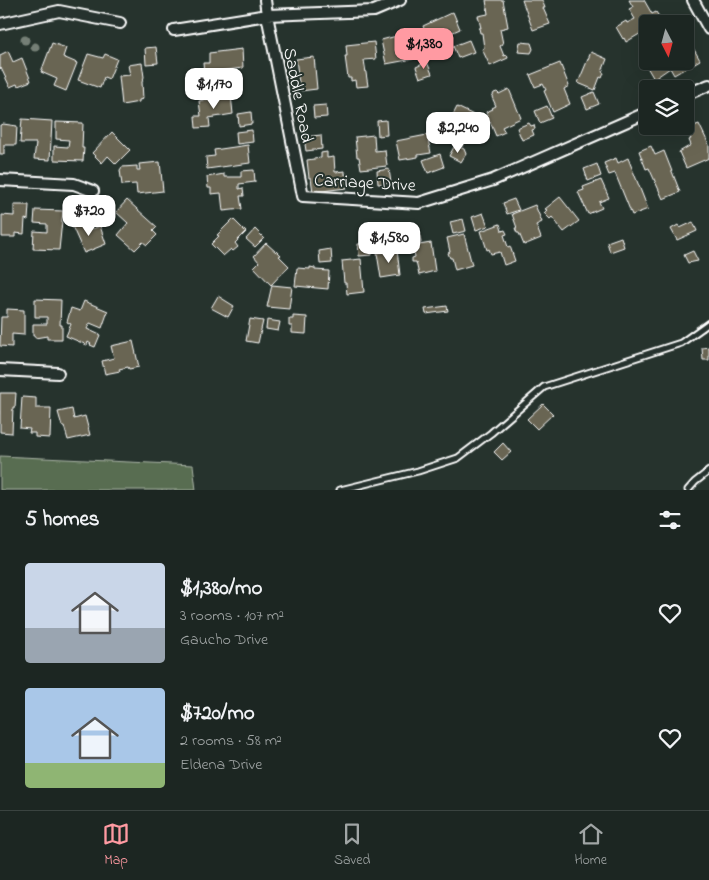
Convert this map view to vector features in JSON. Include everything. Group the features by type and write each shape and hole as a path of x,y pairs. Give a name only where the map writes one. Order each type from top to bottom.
{"street":[{"name":"Saddle Road","path":"265,0 303,196"},
{"path":"174,30 267,15 374,11 400,0"},
{"path":"693,0 709,29"},
{"path":"0,24 59,11 120,23"},
{"path":"694,91 709,85"},
{"name":"Carriage Drive","path":"303,196 419,203 493,180 639,116"},
{"path":"0,180 74,184 93,190"},
{"path":"0,370 58,373"}],"lane":[{"path":"340,490 418,471 458,458 544,388 681,343 709,323"},
{"path":"688,490 709,471"}],"green space":[{"path":"0,456 193,465 196,490 0,490"}],"building":[{"path":"486,0 503,0 508,27 500,29 503,44 500,46 504,56 507,55 508,58 490,66 482,49 484,48 478,16 488,14"},
{"path":"522,0 542,0 545,8 543,8 550,24 533,30"},
{"path":"629,0 644,0 652,14 656,12 658,15 639,15 639,34 626,42 616,27 626,21 627,23 635,19 629,9 633,7"},
{"path":"453,12 460,29 444,36 448,45 433,51 423,26"},
{"path":"413,32 417,52 411,54 413,59 386,64 381,40"},
{"path":"469,40 474,52 458,58 453,46"},
{"path":"374,42 376,59 364,60 368,86 356,87 355,80 351,81 351,78 348,78 345,56 347,56 346,45"},
{"path":"520,42 531,43 533,49 531,53 518,52"},
{"path":"52,43 66,48 63,57 77,63 66,91 54,86 57,79 41,72"},
{"path":"156,47 158,63 146,64 145,48"},
{"path":"242,49 243,68 218,71 219,77 216,77 216,86 191,88 189,74 204,73 203,63 209,63 209,53"},
{"path":"694,50 700,60 694,63"},
{"path":"8,51 13,62 22,58 31,81 10,87 0,69 0,55"},
{"path":"591,52 607,59 602,72 604,73 602,78 600,77 595,90 578,83"},
{"path":"88,54 103,58 105,54 117,59 109,79 104,77 100,88 78,80"},
{"path":"314,57 317,89 300,91 296,59"},
{"path":"427,62 432,74 420,78 416,67"},
{"path":"142,63 144,77 142,82 143,99 139,100 139,102 122,105 119,76 130,75 128,65"},
{"path":"560,63 569,86 564,89 570,104 553,112 543,84 535,87 530,75"},
{"path":"649,70 667,70 654,79"},
{"path":"671,70 683,70 674,75"},
{"path":"238,73 239,85 227,86 225,74"},
{"path":"509,89 521,118 502,127 505,132 496,136 486,112 496,106 492,97 494,93 497,92 499,94"},
{"path":"594,92 599,104 587,109 582,97"},
{"path":"231,95 233,114 209,118 210,127 196,128 195,116 201,116 199,101 209,99 209,97"},
{"path":"326,105 327,117 314,118 313,106"},
{"path":"547,106 552,118 540,123 535,111"},
{"path":"457,107 480,118 474,129 467,127 470,129 462,147 442,137 445,132 442,131"},
{"path":"251,112 252,124 239,126 238,114"},
{"path":"22,119 52,121 50,160 34,159 36,143 20,143"},
{"path":"386,120 387,135 378,136 377,121"},
{"path":"56,122 83,123 83,161 54,160 54,146 68,147 69,140 56,139"},
{"path":"529,123 531,126 534,125 535,129 532,130 534,135 522,140 517,128"},
{"path":"699,124 709,145 709,158 686,168 679,152 691,145 689,135 694,135 694,126"},
{"path":"0,125 17,126 16,145 4,145 4,154 0,154"},
{"path":"252,130 253,142 237,144 236,132"},
{"path":"112,132 130,150 116,164 108,156 102,163 92,153"},
{"path":"321,135 322,149 306,151 304,137"},
{"path":"374,135 375,151 385,150 387,166 361,169 359,157 357,157 355,137"},
{"path":"427,135 431,153 400,160 396,141"},
{"path":"248,145 250,163 207,169 206,157 215,156 214,150"},
{"path":"457,146 464,149 466,154 461,162 449,156 454,147"},
{"path":"651,146 655,155 664,151 680,192 663,199 649,168 646,169 639,151"},
{"path":"327,152 327,158 334,157 335,172 345,171 345,175 348,174 349,183 346,184 347,188 313,192 307,160 321,158 321,153"},
{"path":"440,154 444,167 428,173 423,160"},
{"path":"616,158 618,163 628,158 648,209 632,215 615,173 609,175 604,163"},
{"path":"160,162 163,191 137,194 136,184 122,185 120,170 122,167 137,166 137,170 140,170 139,164"},
{"path":"597,164 601,176 588,181 584,169"},
{"path":"389,169 391,183 378,184 377,171"},
{"path":"254,170 255,182 239,184 239,189 243,188 244,196 240,196 242,209 223,211 221,193 211,194 211,188 208,188 207,177 224,174 224,177 241,177 241,171"},
{"path":"601,180 609,198 599,202 602,208 588,214 578,192 584,190 583,187"},
{"path":"560,197 579,221 564,232 552,217 550,219 544,213 547,210 545,209"},
{"path":"514,199 519,210 507,214 503,203"},
{"path":"127,200 157,227 153,231 157,235 147,245 143,242 135,250 118,235 128,223 116,212"},
{"path":"14,205 29,205 28,220 25,219 24,234 15,233 15,237 2,237 2,215 14,216"},
{"path":"535,205 542,222 536,225 541,238 524,245 515,228 517,228 512,214"},
{"path":"35,210 63,211 59,250 33,249 34,231 47,232 47,224 34,223"},
{"path":"483,213 488,226 476,230 472,217"},
{"path":"233,219 246,232 235,243 238,247 233,251 231,249 223,256 211,244"},
{"path":"463,219 466,231 453,234 450,222"},
{"path":"85,221 89,230 100,226 106,244 84,253 72,226"},
{"path":"693,222 697,231 677,240 671,229 678,225 680,228"},
{"path":"500,224 502,231 505,230 507,234 504,235 515,261 504,265 500,252 491,254 489,249 487,250 481,231"},
{"path":"255,229 264,238 255,247 246,239"},
{"path":"419,230 421,243 409,245 406,233"},
{"path":"464,234 472,265 455,270 452,258 450,258 448,253 450,252 447,238"},
{"path":"385,236 387,250 376,251 373,239"},
{"path":"621,237 624,247 610,252 607,242"},
{"path":"266,243 281,255 279,256 289,266 271,285 254,267 259,262 254,256"},
{"path":"371,243 372,255 359,256 358,244"},
{"path":"431,243 435,271 419,275 416,262 412,262 412,258 415,257 413,246"},
{"path":"331,249 332,263 320,264 319,251"},
{"path":"397,250 400,275 381,278 377,253"},
{"path":"693,251 698,261 688,263 684,255"},
{"path":"361,259 364,292 347,294 342,261"},
{"path":"310,267 315,268 315,270 329,271 328,289 295,286 297,268 310,269"},
{"path":"272,285 292,287 289,309 267,307"},
{"path":"218,296 234,306 228,317 211,308"},
{"path":"35,299 61,300 60,325 62,325 62,339 47,339 47,336 35,338 33,336 33,324 47,324 47,317 35,317"},
{"path":"84,301 108,311 102,328 90,323 87,329 100,335 95,347 88,342 87,345 66,336 71,324 67,322 71,308 80,311"},
{"path":"447,306 448,311 426,314 425,309"},
{"path":"7,309 24,310 24,335 12,334 12,347 0,346 1,317 7,317"},
{"path":"293,316 307,317 306,334 292,333 289,319 293,319"},
{"path":"250,319 263,321 258,343 246,341"},
{"path":"267,320 280,322 278,331 266,329"},
{"path":"133,341 139,367 129,369 128,367 105,374 102,361 114,358 111,346"},
{"path":"709,347 709,360 703,360 702,348"},
{"path":"0,393 16,393 15,407 13,407 12,433 0,432"},
{"path":"22,397 36,398 36,408 51,408 50,438 35,437 35,433 29,433 30,429 20,428"},
{"path":"543,404 553,414 537,429 527,419"},
{"path":"72,409 74,419 85,416 90,435 68,440 58,412"},
{"path":"503,443 511,452 502,460 494,452"}]}
